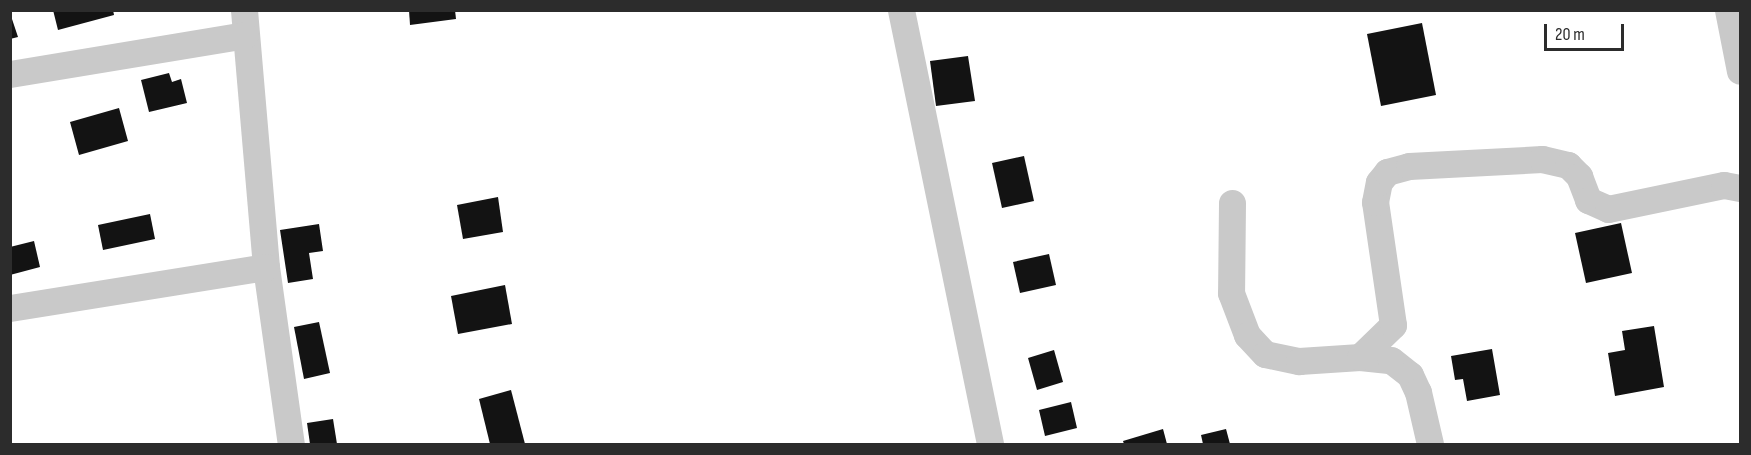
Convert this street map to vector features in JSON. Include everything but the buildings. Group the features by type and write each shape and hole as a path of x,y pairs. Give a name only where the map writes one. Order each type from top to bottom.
{"street":[{"path":"901,10 990,444"},
{"path":"1728,10 1740,71"},
{"path":"10,74 244,23 266,267 291,444"},
{"path":"1360,357 1393,325 1375,202 1380,182 1387,172 1409,166 1542,159 1568,165 1579,176 1588,200 1608,209 1725,185 1740,188"},
{"path":"1232,203 1231,293 1247,335 1264,354 1299,362 1360,357 1391,360 1410,375 1430,444"},
{"path":"10,308 266,267"}]}
